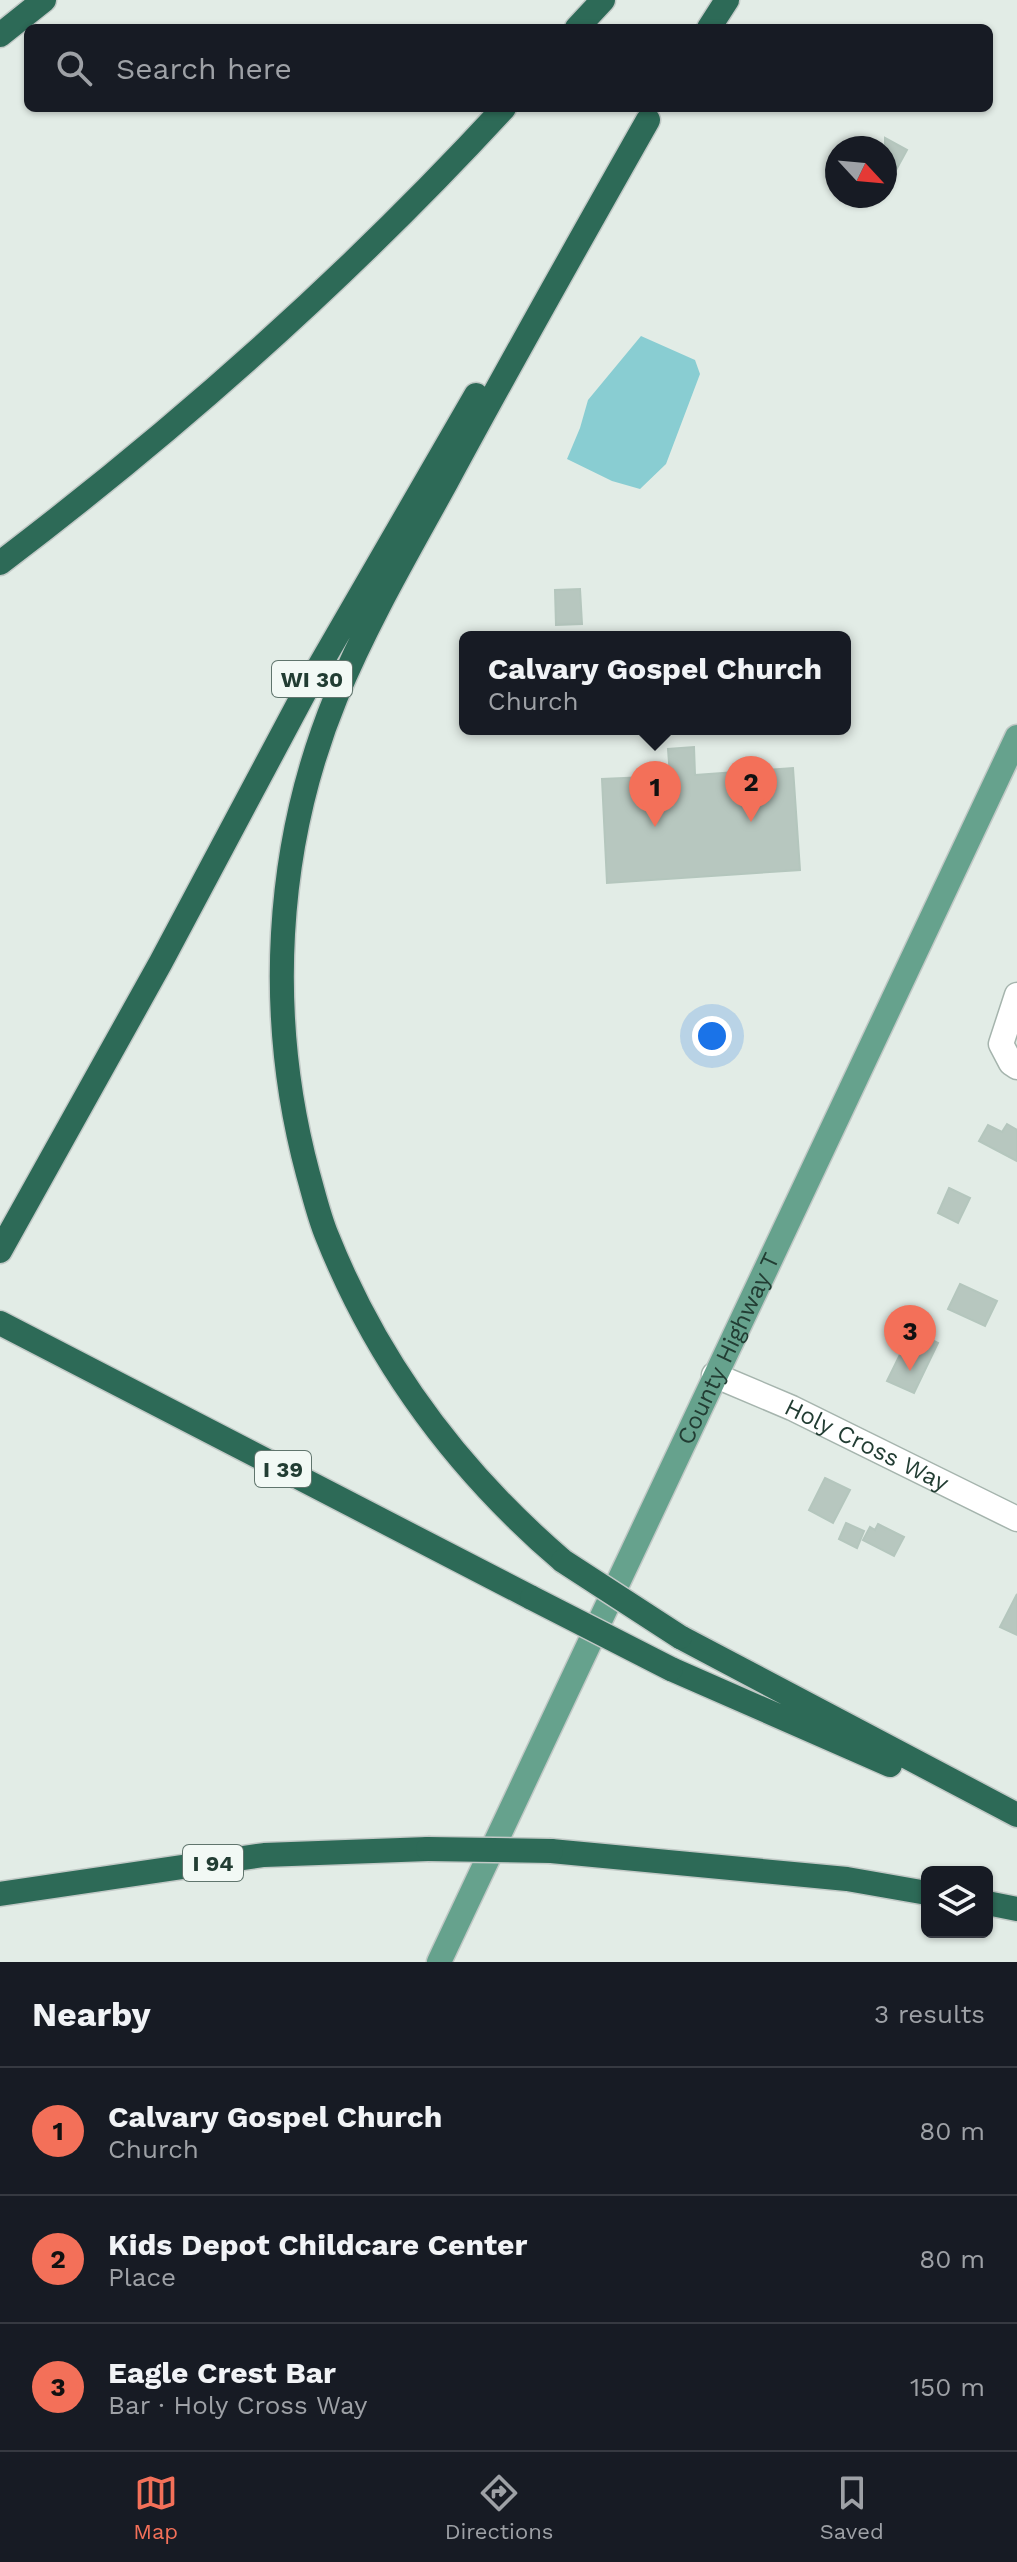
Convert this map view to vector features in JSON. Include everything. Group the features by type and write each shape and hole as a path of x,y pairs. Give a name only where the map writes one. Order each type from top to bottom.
{"highway":[{"path":"0,35 44,0"},
{"path":"581,24 603,0"},
{"path":"712,24 727,0"},
{"path":"0,563 107,481 278,334 361,255 500,112"},
{"path":"652,114 376,611 321,740 301,807 284,910 281,961 288,1076 302,1152 325,1232 375,1338 410,1395 491,1495 563,1561 680,1637 1017,1815"},
{"name":"WI 30","path":"0,1251 161,962 309,684 424,481 524,314 652,114"},
{"name":"I 39","path":"0,1323 671,1669 1017,1821"},
{"name":"I 94","path":"0,1894 264,1855 428,1849 551,1851 847,1879 921,1892"},
{"path":"993,1904 1017,1909"}],"main road":[{"name":"County Highway T","path":"439,1962 1017,737"}],"street":[{"path":"1013,1005 1001,1044 1011,1063 1017,1067"},
{"name":"Holy Cross Way","path":"714,1375 792,1408 1017,1519"}],"water":[{"path":"641,336 695,360 700,374 666,464 640,489 612,481 567,459 588,400"}],"building":[{"path":"897,145 907,150 897,168"},
{"path":"580,589 582,624 556,625 555,590"},
{"path":"694,747 695,775 793,768 800,870 607,883 602,779 670,776 668,749"},
{"path":"1007,1124 1017,1130 1017,1161 979,1141 988,1125 1002,1132"},
{"path":"949,1188 970,1198 958,1223 938,1213"},
{"path":"960,1284 997,1301 985,1326 948,1309"},
{"path":"912,1330 938,1343 914,1393 887,1381"},
{"path":"825,1478 850,1490 833,1523 809,1510"},
{"path":"846,1523 864,1531 857,1548 839,1539"},
{"path":"878,1524 904,1537 894,1556 863,1540 870,1527 875,1530"},
{"path":"1017,1594 1017,1635 1000,1627"}],"place":[{"name":"Kids Depot Childcare Center","path":"751,822"},
{"name":"Calvary Gospel Church","path":"655,827"},
{"name":"Eagle Crest Bar","path":"910,1371"}]}
